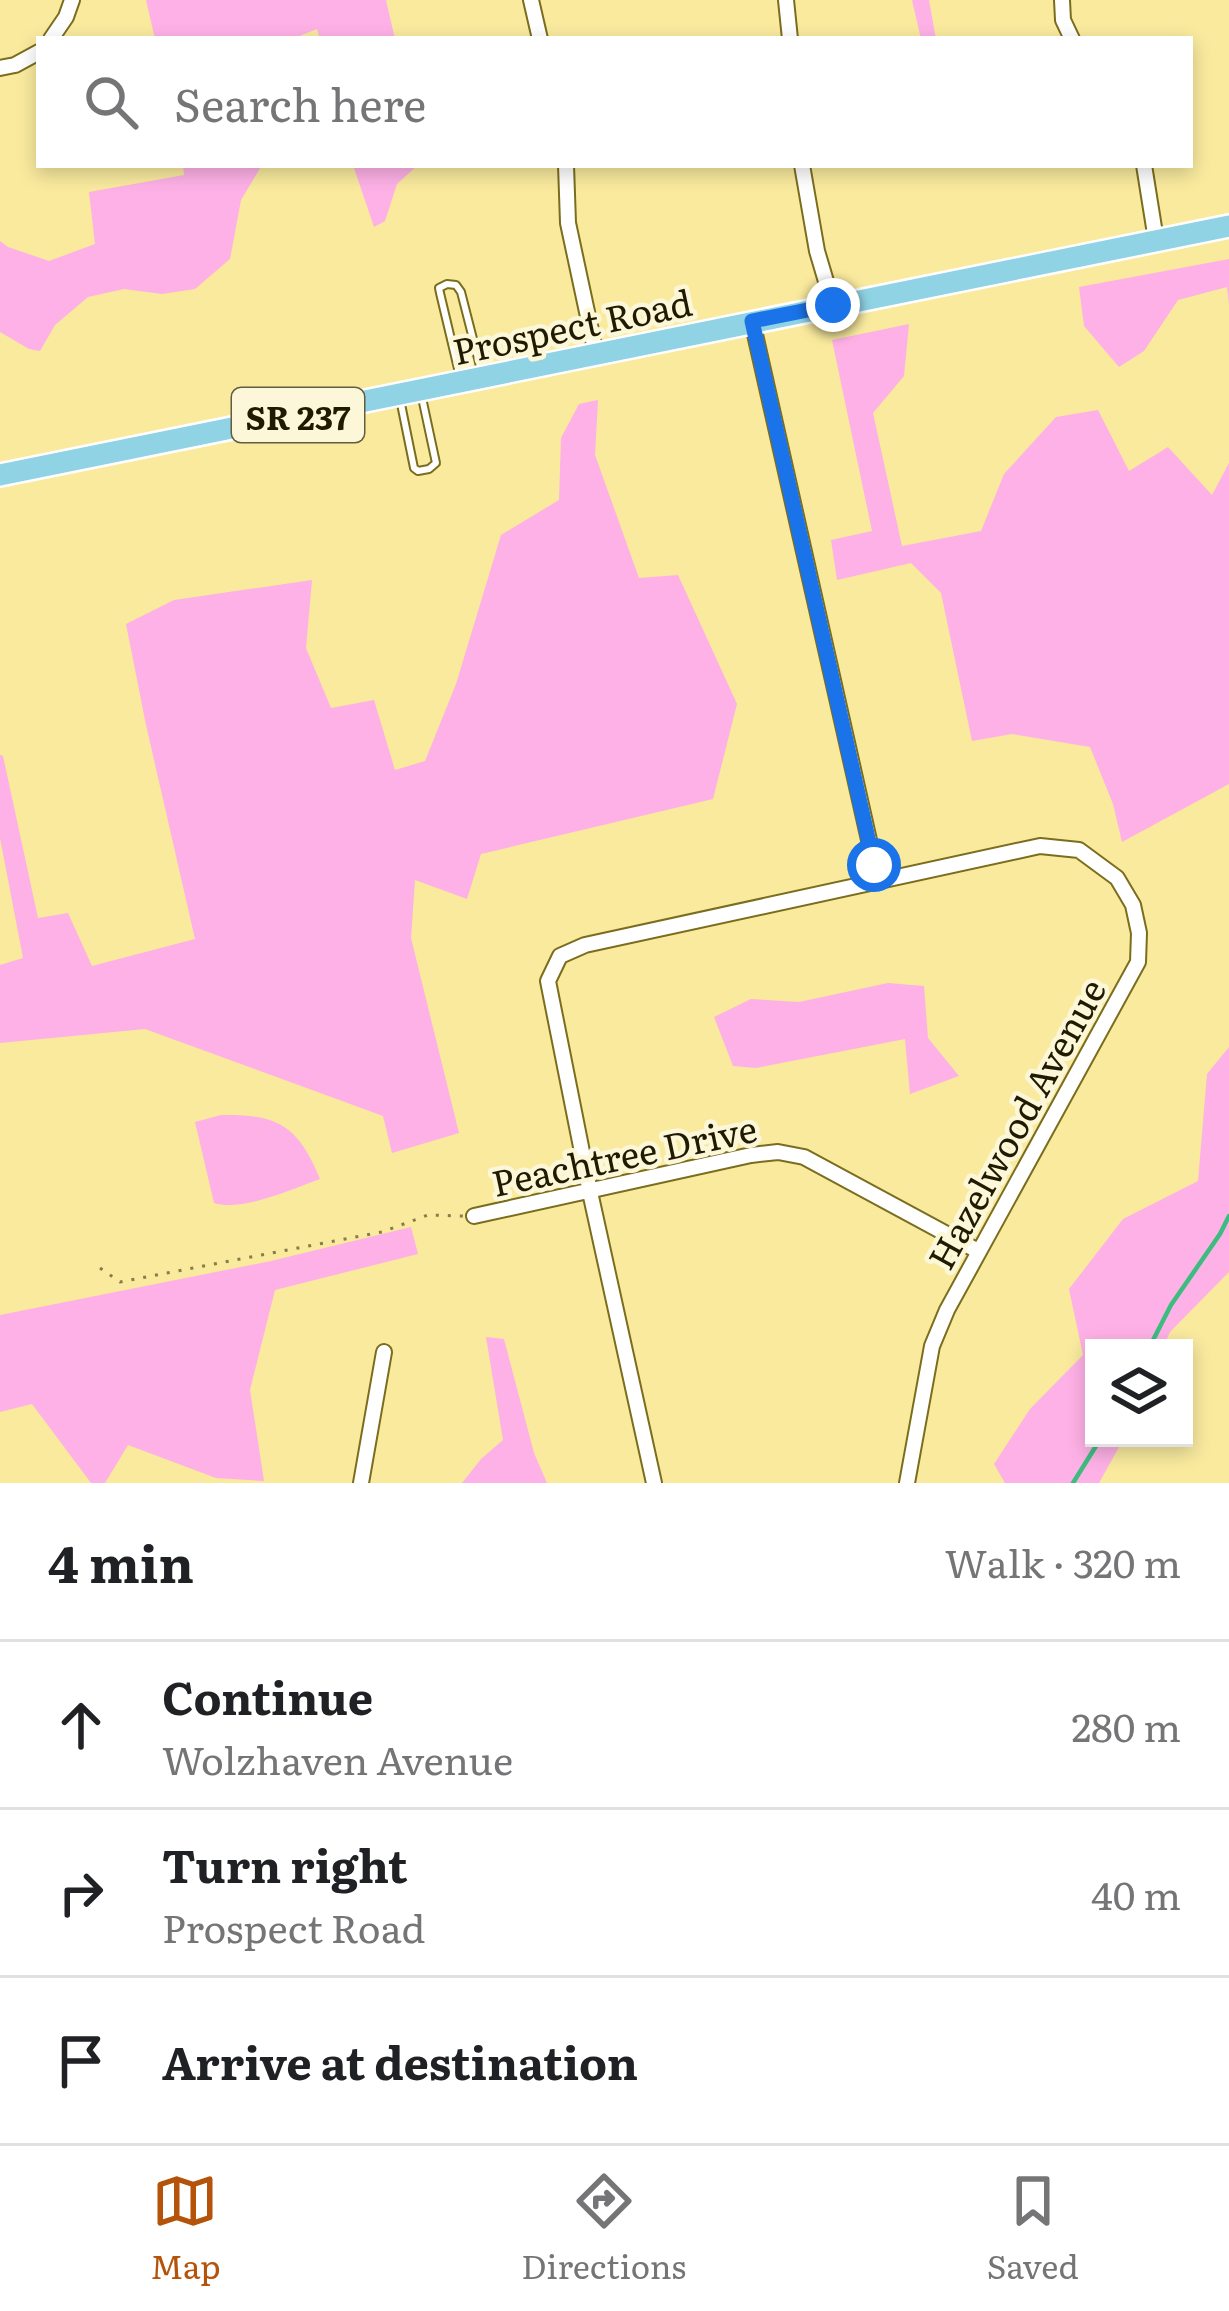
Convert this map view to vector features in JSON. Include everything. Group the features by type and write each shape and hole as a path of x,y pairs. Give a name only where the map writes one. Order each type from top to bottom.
{"main road":[{"name":"Prospect Road","path":"0,475 1229,226"}],"street":[{"path":"53,36 72,0"},
{"path":"531,0 539,36"},
{"path":"786,0 790,36"},
{"path":"1062,0 1071,36"},
{"path":"0,68 36,54"},
{"path":"566,168 568,224 596,354"},
{"path":"803,168 817,251 833,305"},
{"path":"1144,168 1156,241"},
{"path":"654,1483 548,981 560,956 585,945 878,880 752,321"},
{"name":"Hazelwood Avenue","path":"878,880 1040,846 1079,850 1117,878 1133,904 1139,934 1138,962 978,1251 932,1346 907,1483"},
{"name":"Peachtree Drive","path":"474,1216 778,1152 804,1156 978,1251"},
{"path":"362,1483 384,1352"}],"lane":[{"path":"447,284 461,292 472,379 439,288 447,284"},
{"path":"410,392 436,463 418,471 414,468 410,392"}],"path":[{"path":"100,1268 120,1282 382,1232 428,1215 474,1216"}],"shaded area":[{"path":"146,0 386,0 394,36 319,36 317,29 300,36 154,36"},
{"path":"912,0 929,0 935,36 920,36"},
{"path":"183,168 260,168 241,200 230,259 195,289 162,294 124,289 88,297 55,325 40,351 0,332 0,241 49,261 95,244 89,192 184,175"},
{"path":"354,168 415,168 397,184 385,221 374,227"},
{"path":"1229,259 1229,305 1227,287 1178,300 1144,351 1119,367 1084,326 1079,287"},
{"path":"909,324 904,376 873,413 902,546 981,531 1004,474 1056,417 1098,410 1129,471 1168,447 1212,495 1229,463 1229,784 1122,842 1113,804 1090,747 1012,734 972,741 941,593 911,563 837,580 831,540 872,531 832,340"},
{"path":"598,400 595,455 639,578 678,575 737,704 713,799 481,854 467,899 415,880 411,938 459,1133 392,1153 383,1116 145,1029 0,1043 0,965 23,958 0,838 0,755 38,918 68,913 92,966 195,939 126,624 174,600 312,580 306,648 331,708 374,700 395,770 425,761 456,684 501,535 559,500 561,438 579,404"},
{"path":"888,983 924,986 928,1038 959,1076 910,1094 905,1039 756,1068 733,1066 714,1017 751,999 799,1002"},
{"path":"1229,1047 1229,1272 1167,1339 1085,1339 1085,1447 1119,1447 1099,1483 1005,1483 994,1464 1030,1409 1083,1355 1069,1289 1123,1219 1198,1181 1207,1074"},
{"path":"221,1115 258,1117 284,1127 303,1146 320,1179 252,1202 214,1203 195,1122"},
{"path":"411,1227 418,1254 275,1290 250,1390 264,1481 216,1478 128,1445 105,1483 91,1483 32,1404 0,1412 0,1315 271,1261"},
{"path":"486,1337 504,1339 534,1453 547,1483 462,1483 503,1440"}],"waterway":[{"path":"1154,1339 1229,1216"},
{"path":"1073,1483 1095,1447"}],"route":[{"path":"833,305 752,321 874,865"}]}
